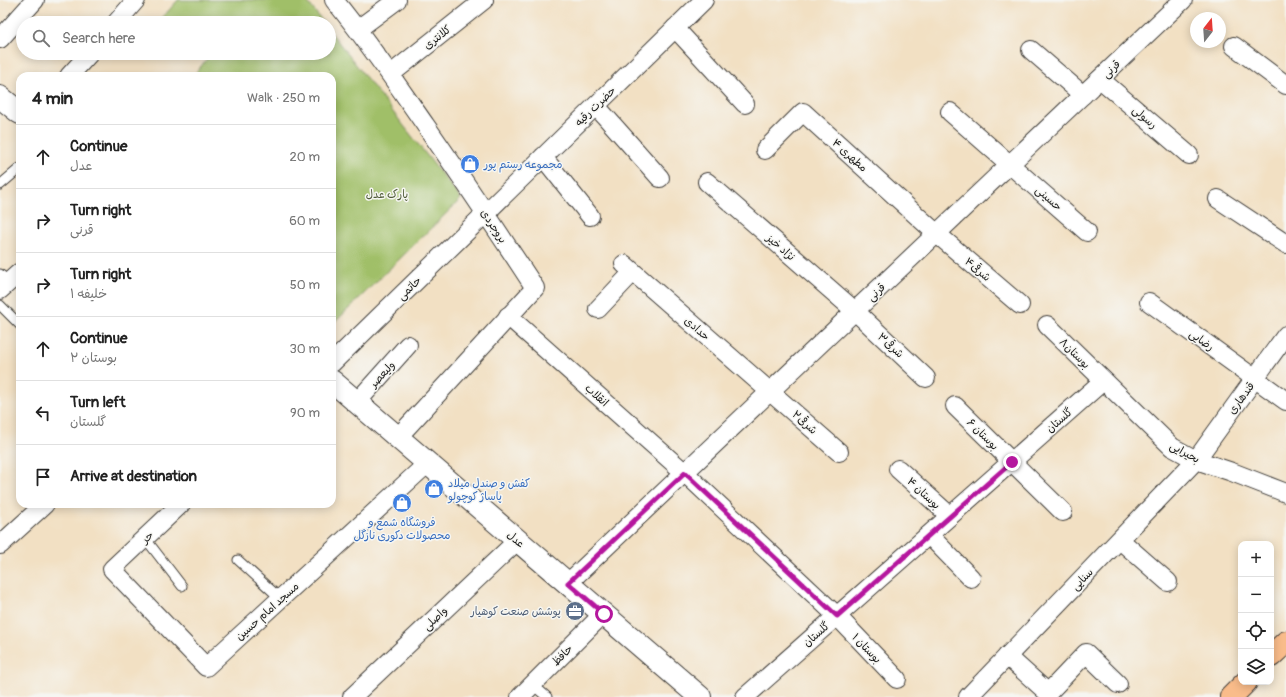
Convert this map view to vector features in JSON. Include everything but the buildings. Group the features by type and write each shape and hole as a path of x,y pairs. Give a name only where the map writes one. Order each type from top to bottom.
{"main road":[{"path":"1274,653 1286,642"},
{"path":"1231,697 1243,685"}],"street":[{"path":"21,16 35,0"},
{"path":"122,16 136,0"},
{"name":"بروجردی","path":"334,0 358,29 390,74 486,213 535,288 398,437"},
{"path":"358,29 397,0"},
{"name":"کلانتری","path":"390,74 484,0"},
{"name":"حضرت رقیه","path":"486,213 704,0"},
{"name":"قرنی","path":"568,583 1183,0"},
{"path":"0,39 16,21"},
{"path":"675,28 745,104"},
{"path":"1234,46 1286,85"},
{"path":"1031,50 1083,95"},
{"path":"73,72 84,60"},
{"name":"رسولی","path":"1100,79 1189,155"},
{"path":"0,97 16,110"},
{"path":"596,106 660,178"},
{"name":"مطهری ۴","path":"765,150 803,112 937,234"},
{"name":"حسینی","path":"950,112 1087,232"},
{"path":"543,157 590,216"},
{"name":"نژاد خیز","path":"707,182 855,311"},
{"path":"1218,199 1286,244"},
{"name":"حاتمی","path":"336,359 486,213"},
{"name":"۴شرقی","path":"937,234 1020,305"},
{"name":"حدادی","path":"598,309 629,268 771,392"},
{"name":"رضایی","path":"1149,302 1286,401"},
{"name":"۳شرقی","path":"855,311 926,378"},
{"name":"انقلاب","path":"508,316 685,473 783,564"},
{"name":"بوستان۸","path":"1047,325 1103,381"},
{"name":"قندهاری","path":"1196,460 1286,335"},
{"name":"ولیعصر","path":"357,402 408,345"},
{"name":"بحیرایی","path":"1103,381 1172,447 1196,460 1286,493"},
{"name":"گلستان","path":"745,697 1103,381"},
{"name":"عدل","path":"336,384 700,697"},
{"name":"۲شرقی","path":"771,392 838,452"},
{"name":"بوستان ۶","path":"955,406 1062,512"},
{"name":"سنایی","path":"968,697 1196,460"},
{"name":"مسجد امام حسین","path":"112,569 206,667 428,463"},
{"name":"بوستان ۴","path":"898,469 950,516"},
{"path":"3,537 40,508"},
{"name":"حر","path":"112,569 178,508"},
{"path":"929,535 971,578"},
{"name":"واصلی","path":"352,697 518,540"},
{"path":"1120,540 1168,582"},
{"name":"بوستان ۱","path":"783,564 837,616 897,679"},
{"name":"حافظ","path":"526,691 604,614"},
{"path":"1007,656 1048,693 1086,653 1118,684"}],"lane":[{"path":"0,185 16,171"},
{"path":"0,305 16,321"},
{"path":"145,538 182,586"},
{"path":"238,560 281,599"},
{"path":"526,691 547,697"}],"green space":[{"path":"178,0 306,0 319,16 164,16"},
{"name":"پارک عدل","path":"336,39 461,199 336,321 336,72 196,72 206,60 336,60"}],"place":[{"name":"مجموعه رستم پور","path":"470,164"},
{"name":"کفش و صندل میلاد پاساژ کوچولو","path":"434,489"},
{"name":"فروشگاه شمع و محصولات دکوری نازگل","path":"402,503"},
{"name":"پوشش صنعت کوهیار","path":"575,611"}],"route":[{"path":"604,614 568,583 685,473 837,616 1012,462"}]}
